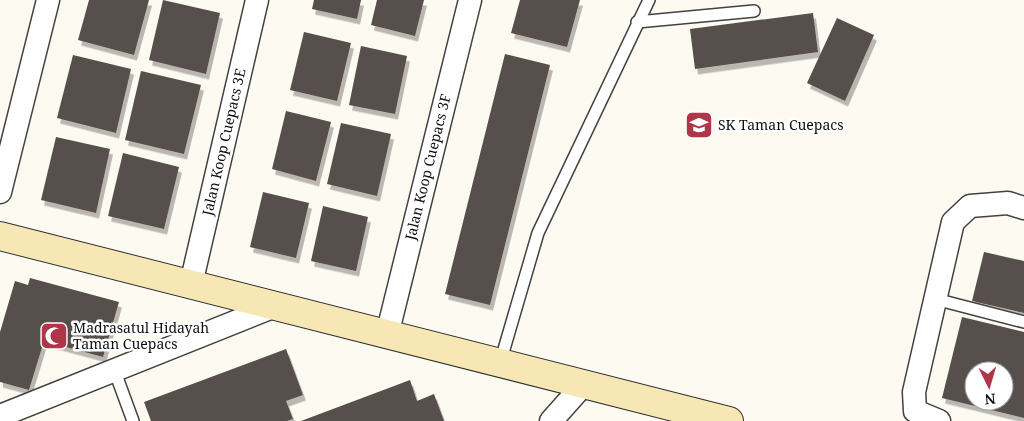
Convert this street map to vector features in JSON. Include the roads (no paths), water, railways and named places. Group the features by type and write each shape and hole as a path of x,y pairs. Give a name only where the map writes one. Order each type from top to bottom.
{"street":[{"path":"0,192 48,0"},
{"name":"Jalan Koop Cuepacs 3E","path":"191,284 257,0"},
{"name":"Jalan Koop Cuepacs 3F","path":"387,334 470,0"},
{"path":"939,421 915,410 914,392 953,222 970,206 1008,202 1024,208"},
{"path":"0,236 729,421"},
{"path":"0,416 115,372 275,306"},
{"path":"551,421 584,384"}],"lane":[{"path":"500,363 538,233 649,0"},
{"path":"638,22 754,11"},
{"path":"935,299 1024,322"},
{"path":"115,372 133,421"}],"place":[{"name":"SK Taman Cuepacs","path":"699,125"},
{"name":"Madrasatul Hidayah Taman Cuepacs","path":"54,336"}]}
